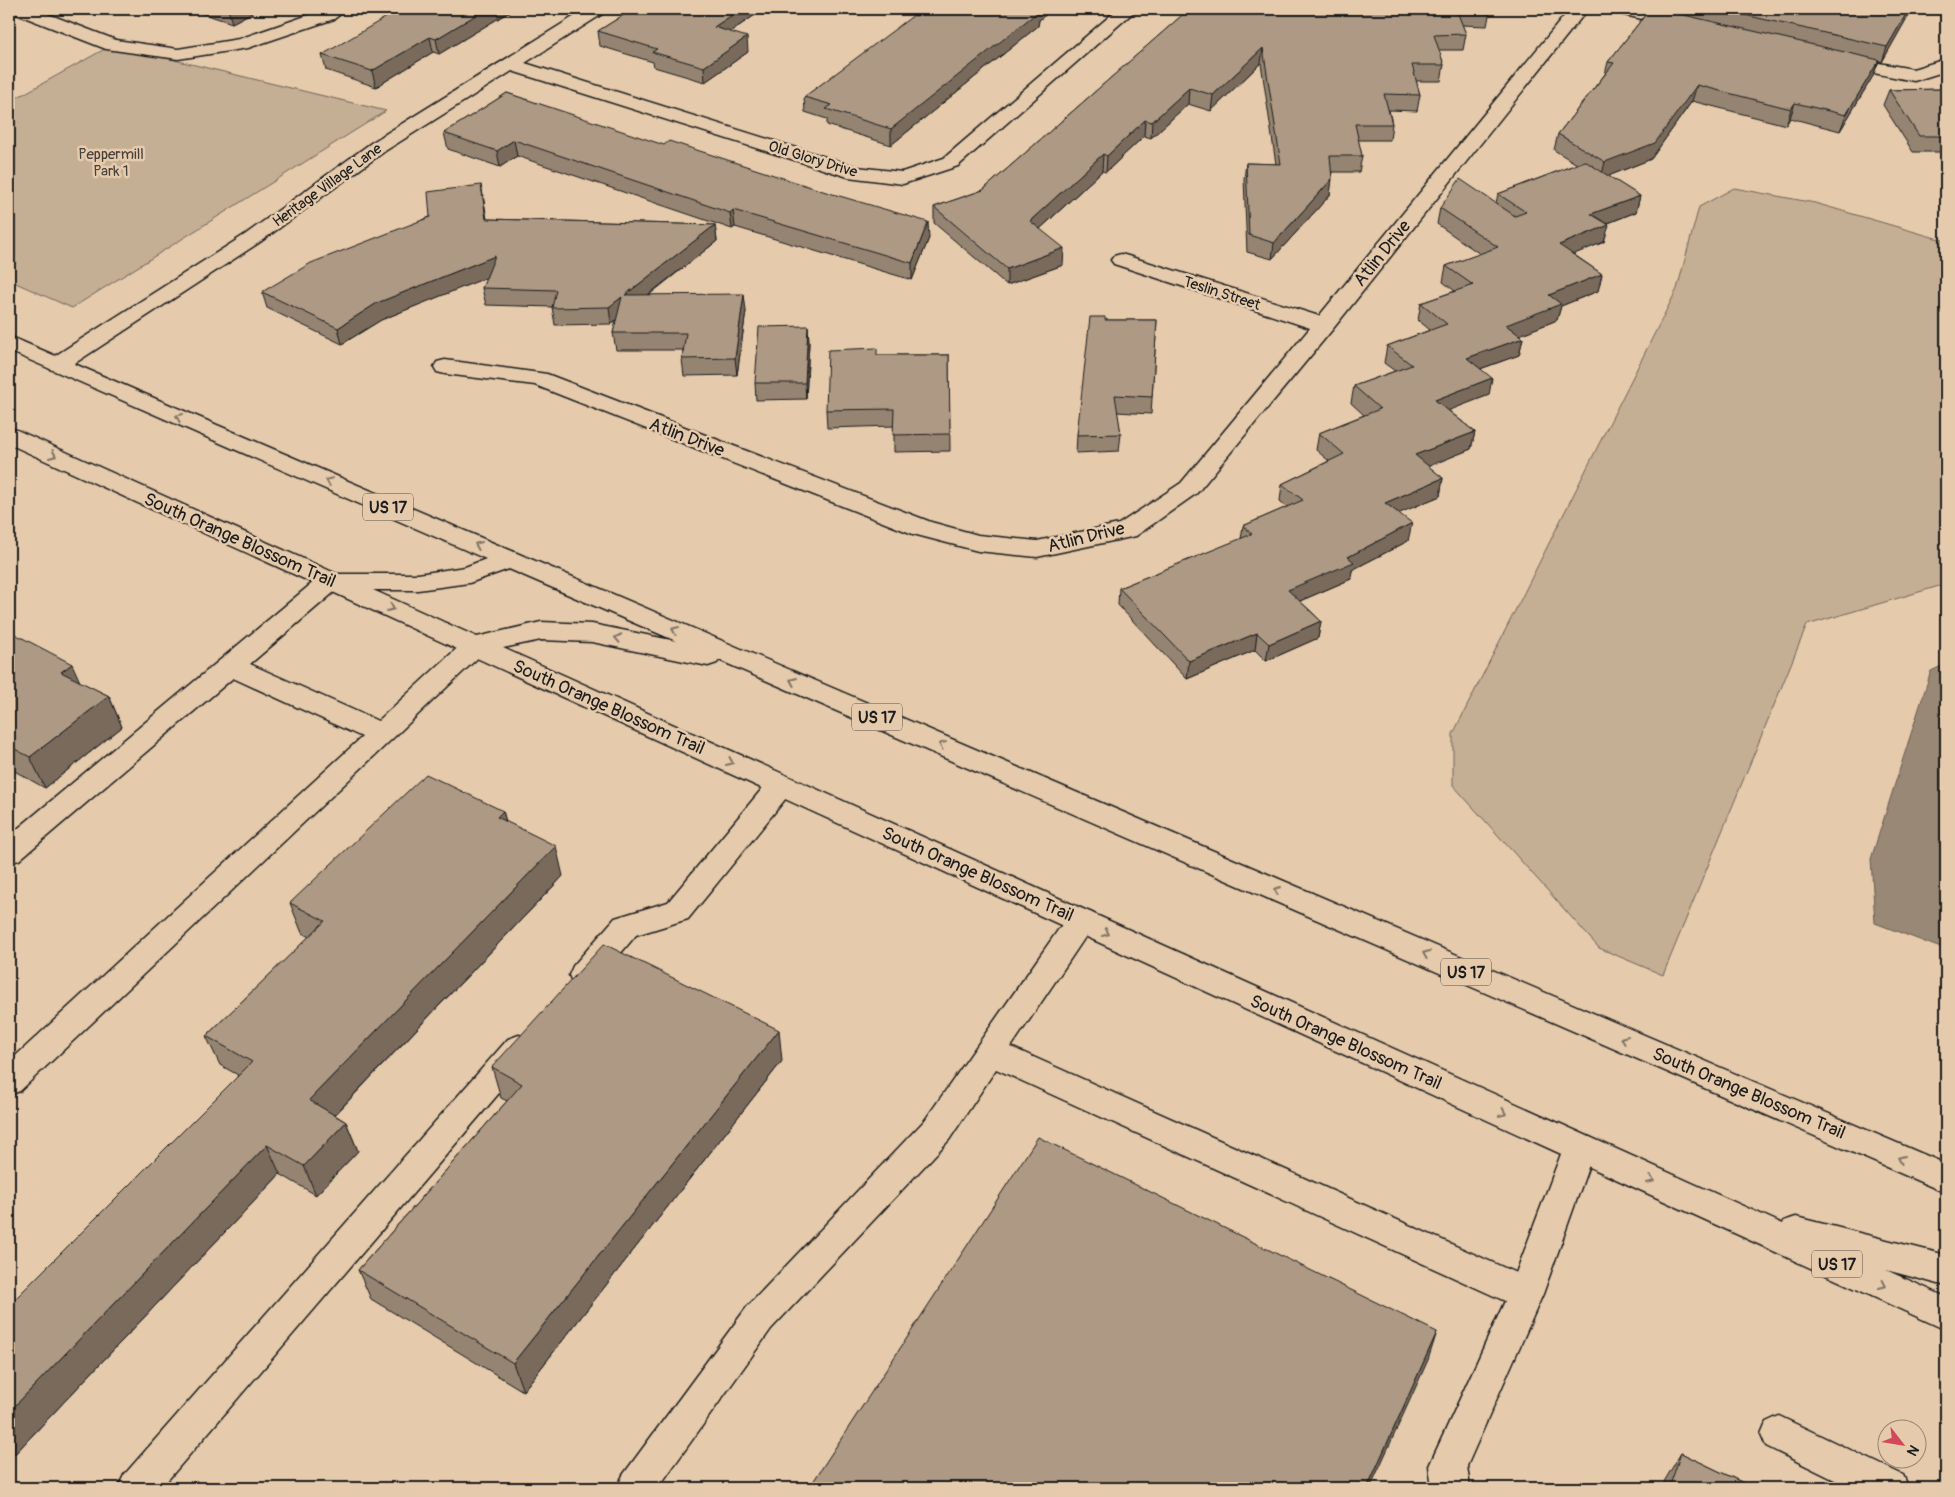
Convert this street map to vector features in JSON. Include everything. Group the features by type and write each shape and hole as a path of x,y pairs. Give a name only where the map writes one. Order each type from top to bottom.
{"street":[{"path":"20,9 112,45 178,54 242,44 328,15 338,9"},
{"name":"Heritage Village Lane","path":"58,364 253,238 378,147 598,9"},
{"name":"Old Glory Drive","path":"510,64 855,174 902,178 951,162 1128,9"},
{"name":"Atlin Drive","path":"445,366 538,380 922,528 978,543 1037,549 1127,530 1189,488 1324,326 1579,9"},
{"path":"1621,9 1698,27"},
{"path":"1824,57 1914,75 1946,65"},
{"name":"Teslin Street","path":"1121,260 1324,326"},
{"name":"South Orange Blossom Trail","path":"9,343 1946,1179"},
{"name":"South Orange Blossom Trail","path":"9,435 1946,1314"},
{"path":"9,852 331,581 418,582 469,574 510,559"},
{"path":"9,1082 474,646 541,632 592,632 768,670"},
{"path":"231,666 381,734"},
{"path":"562,999 626,926 678,911 781,785"},
{"path":"636,1488 758,1318 937,1130 1081,921"},
{"path":"137,1488 536,1029"},
{"path":"990,1052 1526,1294"},
{"path":"1451,1488 1448,1466 1526,1294 1578,1148"},
{"path":"1727,1214 1946,1270"},
{"path":"1779,1434 1890,1488"}],"green space":[{"name":"Peppermill Park 1","path":"112,45 386,111 72,308 9,280 9,102"},
{"path":"1734,188 1815,203 1946,241 1946,584 1807,625 1663,975 1599,948 1453,785 1453,734 1677,289 1699,207"}],"shaded area":[{"path":"1946,664 1946,950 1875,923 1871,859 1931,671"}],"building":[{"path":"400,9 486,9 436,39 430,37 372,71 322,55"},
{"path":"633,9 741,9 714,27 747,37 704,67 652,52 657,49 598,31"},
{"path":"926,9 1034,9 1039,11 891,129 826,109 832,105 804,97 914,15 916,16"},
{"path":"1189,9 1456,9 1466,34 1434,35 1444,65 1412,65 1420,95 1384,94 1392,124 1355,124 1362,156 1330,156 1332,179 1274,243 1249,235 1246,163 1281,164 1263,48 1213,95 1189,88 1152,122 1145,120 1107,156 1103,154 1030,221 1064,248 1007,269 934,207 983,190"},
{"path":"1456,9 1490,9 1490,10"},
{"path":"1650,9 1658,9 1879,60 1846,115 1795,103 1791,109 1697,85 1655,143 1605,162 1558,134 1614,63 1608,62"},
{"path":"1718,9 1909,9 1887,47"},
{"path":"1946,89 1946,136 1919,136 1889,90"},
{"path":"507,93 664,145 669,141 826,192 928,222 912,263 733,210 730,213 514,140 497,151 444,133"},
{"path":"1585,161 1640,196 1591,214 1609,225 1559,245 1602,274 1549,295 1561,304 1506,325 1523,338 1467,358 1492,378 1435,400 1475,432 1415,455 1443,478 1385,503 1412,523 1348,557 1354,562 1288,590 1321,621 1269,644 1257,633 1189,661 1119,588 1252,534 1243,526 1303,500 1282,484 1344,454 1319,433 1380,409 1354,386 1412,365 1387,346 1447,324 1421,303 1473,285 1446,266 1498,247 1440,208 1460,179 1515,216 1526,212 1498,194"},
{"path":"481,185 486,219 715,225 625,295 744,294 735,358 682,359 686,333 613,333 622,297 609,307 552,308 556,290 482,288 495,256 377,303 338,328 262,292 311,263 430,217 428,192"},
{"path":"1090,317 1105,317 1105,320 1157,320 1152,397 1115,395 1121,434 1077,435"},
{"path":"808,326 805,383 755,383 759,327"},
{"path":"877,348 877,355 949,355 950,434 893,435 894,409 826,410 828,350"},
{"path":"9,631 72,664 61,672 109,696 30,757 9,746"},
{"path":"426,774 503,811 497,817 556,846 309,1100 346,1122 304,1166 267,1145 9,1412 9,1305 252,1062 206,1036 325,921 290,903"},
{"path":"604,944 779,1030 513,1363 358,1270 522,1084 492,1067"},
{"path":"1038,1137 1437,1332 1367,1488 809,1488"},
{"path":"1681,1453 1754,1488 1669,1488"}]}
